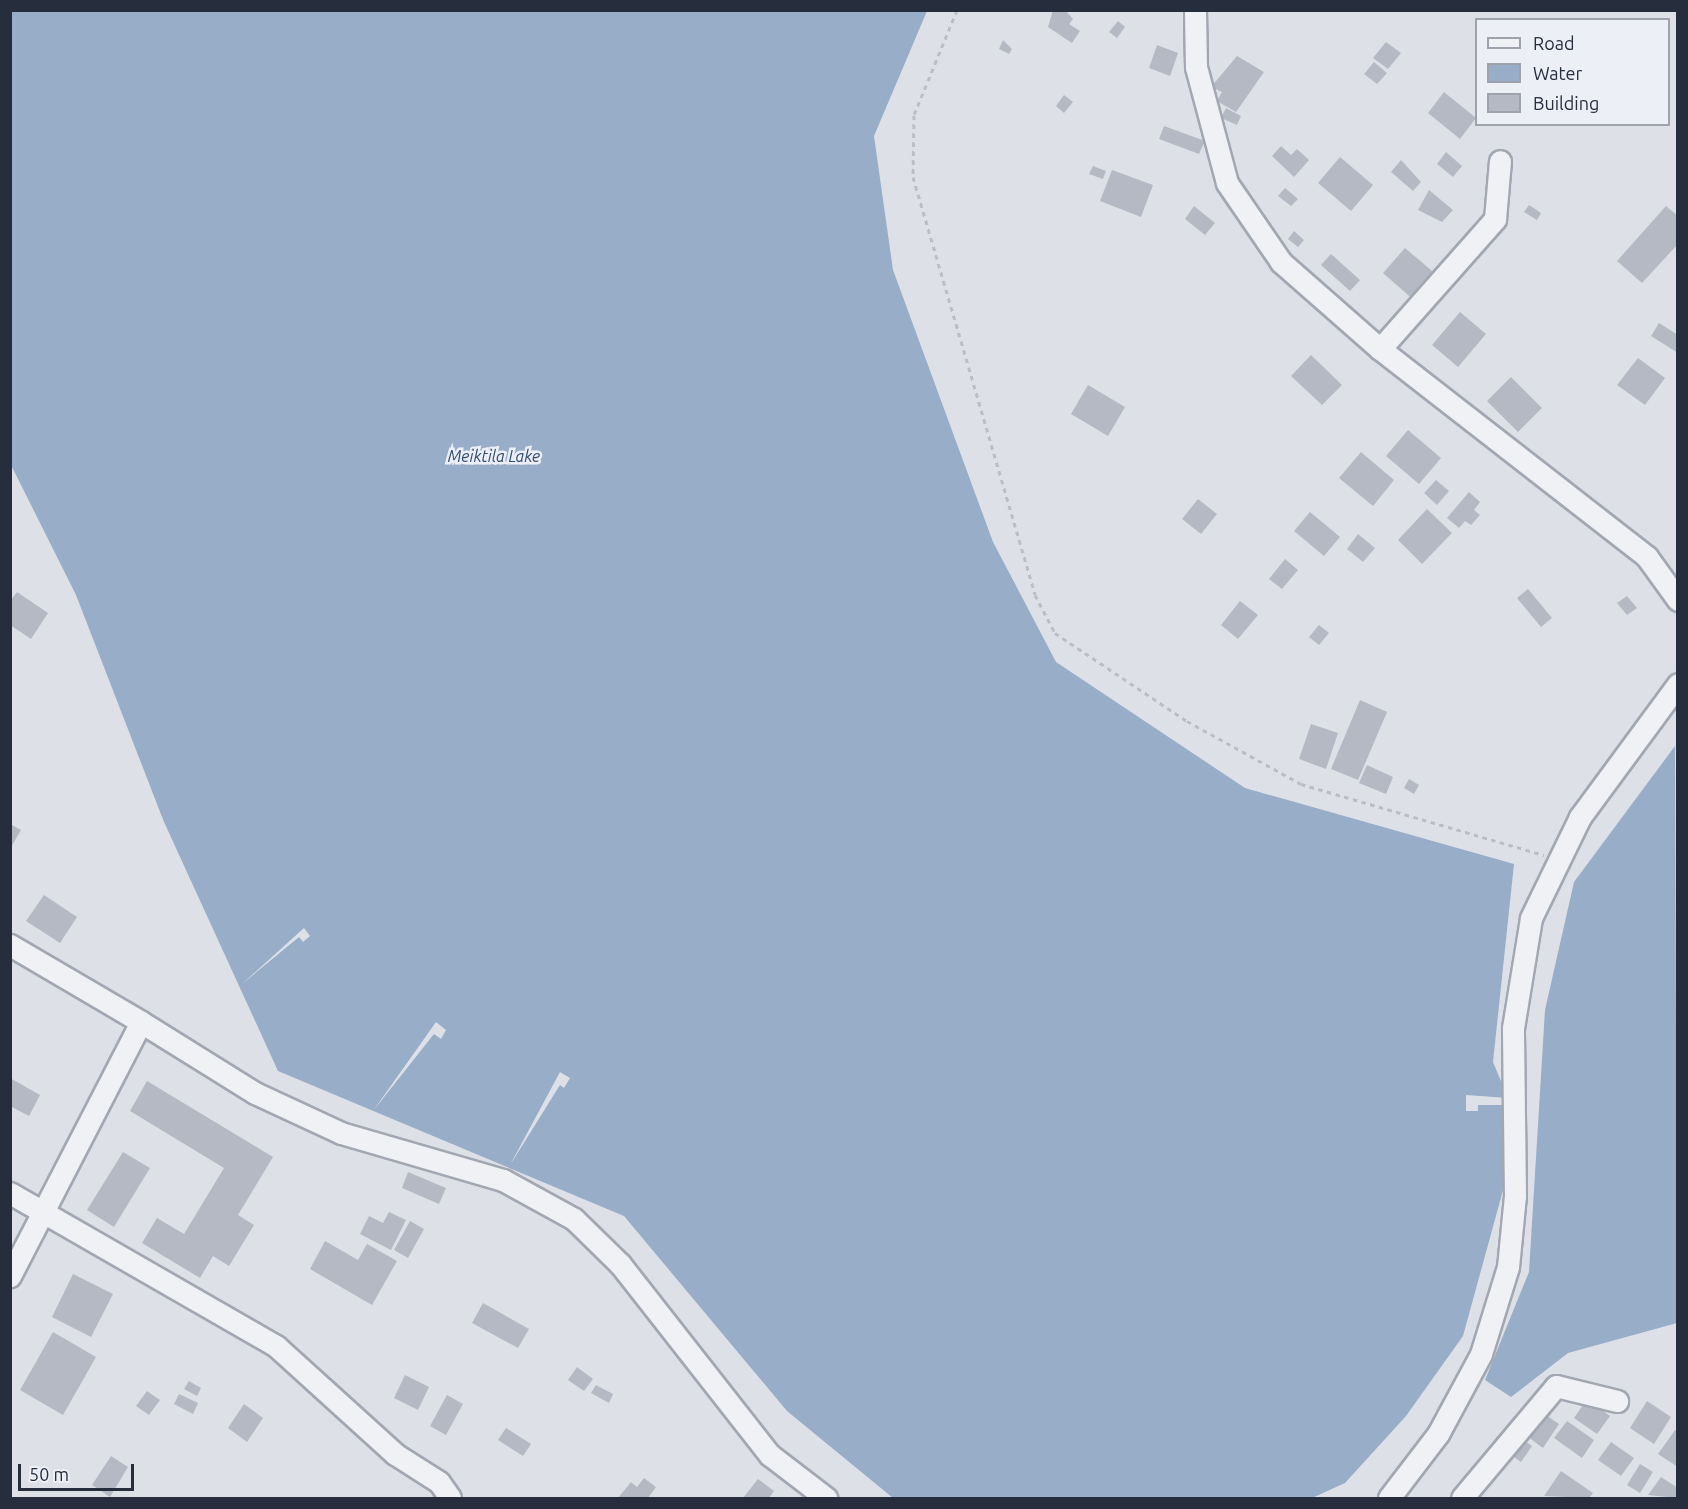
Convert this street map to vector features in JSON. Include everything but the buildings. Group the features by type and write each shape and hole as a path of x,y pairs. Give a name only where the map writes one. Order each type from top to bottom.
{"street":[{"path":"1195,10 1196,67 1227,183 1281,262 1380,349 1647,557 1677,600"},
{"path":"1380,349 1495,219 1500,161"},
{"path":"1389,1498 1438,1434 1481,1354 1499,1302 1514,1232 1517,989 1531,918 1557,859 1580,818 1677,684"},
{"path":"10,945 141,1022 255,1093 341,1133 503,1180 574,1219 620,1264 742,1424 770,1455 826,1498"},
{"path":"10,1276 141,1022"},
{"path":"10,1194 276,1346 395,1454 439,1482 450,1498"},
{"path":"1462,1498 1556,1386 1617,1401"}],"path":[{"path":"957,10 914,115 913,177 1035,595 1055,633 1187,721 1301,784 1557,859"}],"water":[{"name":"Meiktila Lake","path":"10,11 927,11 874,136 893,270 993,542 1056,662 1245,788 1514,864 1493,1062 1508,1098 1505,1183 1463,1336 1406,1416 1345,1483 1312,1498 893,1498 787,1411 624,1216 278,1071 164,822 76,595 11,465"},
{"path":"1675,746 1677,1323 1568,1353 1511,1397 1485,1380 1529,1272 1545,1010 1574,882"}],"pier":[{"path":"304,928 310,936 303,942 299,937 242,984"},
{"path":"436,1022 446,1030 441,1039 434,1034 373,1111"},
{"path":"560,1072 570,1078 564,1088 560,1085 510,1165"},
{"path":"1466,1095 1508,1098 1508,1105 1478,1105 1478,1111 1466,1111"}]}
